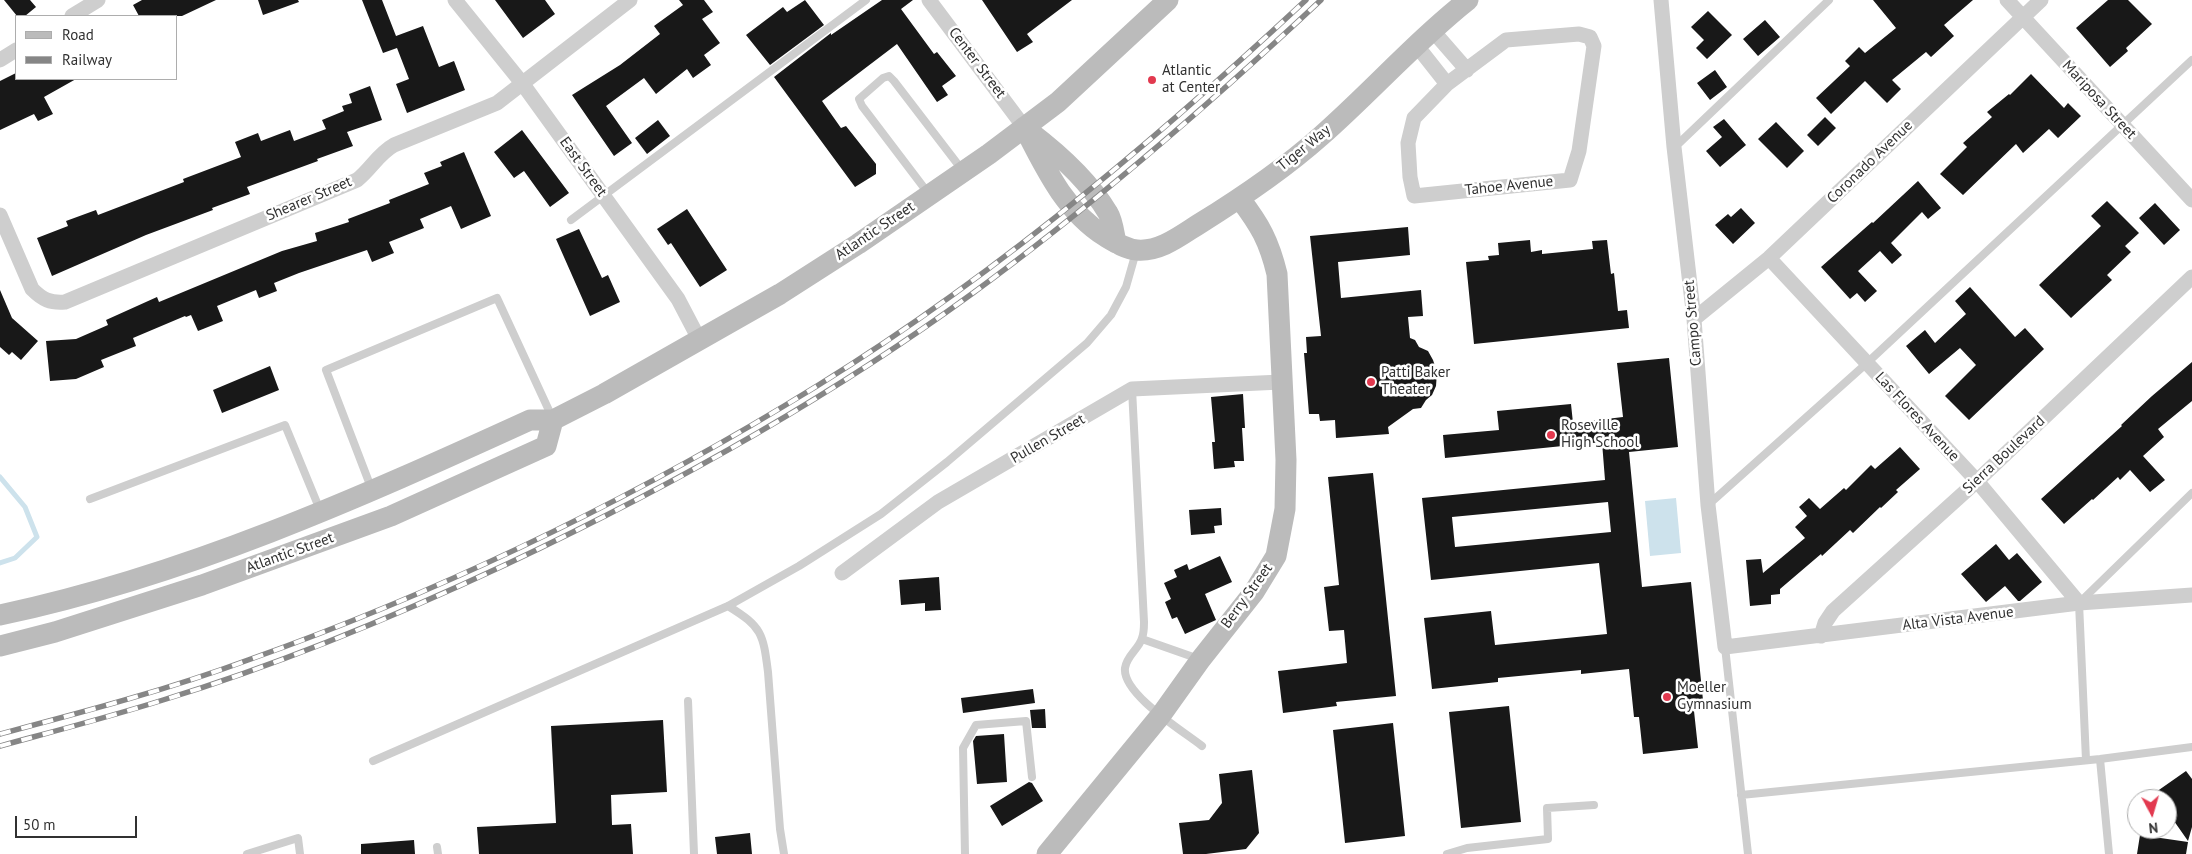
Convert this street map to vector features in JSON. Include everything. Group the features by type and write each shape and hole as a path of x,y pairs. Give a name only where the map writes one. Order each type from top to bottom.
{"main road":[{"name":"Atlantic Street","path":"0,615 142,577 263,535 372,492 530,420 553,420 700,341 780,294 930,194 1058,102 1168,0"},
{"name":"Tiger Way","path":"1024,127 1050,178 1063,198 1077,214 1116,243 1136,250 1150,250 1166,244 1240,199 1320,137 1468,0"},
{"name":"Berry Street","path":"1047,854 1161,715 1200,659 1254,592 1276,556 1285,509 1286,460 1277,274 1271,248 1258,223 1240,199"},
{"name":"Atlantic Street","path":"0,646 55,632 180,592 391,516 546,446 553,420"},
{"path":"180,592 200,573 355,516 366,507 372,492"}],"street":[{"path":"74,15 98,0"},
{"name":"East Street","path":"455,0 522,83 678,299 700,341"},
{"name":"Shearer Street","path":"0,215 32,289 40,297 51,303 66,302 357,180 365,174 384,150 497,103 630,0"},
{"name":"Center Street","path":"929,0 1024,127"},
{"name":"Campo Street","path":"1661,0 1674,147 1694,319 1708,505 1725,647"},
{"name":"Mariposa Street","path":"2007,0 2192,200"},
{"name":"Coronado Avenue","path":"1694,319 1769,258 2041,0"},
{"path":"1433,31 1467,70"},
{"name":"Tahoe Avenue","path":"1579,34 1590,37 1594,46 1580,141 1570,180 1414,196 1410,177 1408,144 1414,118 1447,84 1506,40 1579,34"},
{"path":"1417,46 1447,84"},
{"path":"0,60 15,51"},
{"name":"Las Flores Avenue","path":"1769,258 1977,480 2079,603"},
{"name":"Sierra Boulevard","path":"1821,636 1826,623 1834,611 1977,480 2192,277"},
{"name":"Pullen Street","path":"842,573 938,502 1132,389 1281,382"},
{"name":"Alta Vista Avenue","path":"1725,647 2079,603 2192,594"}],"lane":[{"path":"571,220 866,0"},
{"path":"1674,147 1829,0"},
{"path":"1708,505 1867,363 2192,60"},
{"path":"930,194 862,106 859,99 883,78 889,76 894,81 963,171"},
{"path":"373,761 728,606 799,566 881,514 1029,394 1087,342 1111,315 1126,287 1136,250"},
{"path":"372,492 326,370 497,298 553,420"},
{"path":"1132,389 1144,622 1142,639 1131,653 1125,668 1127,680 1136,693 1161,715 1202,746"},
{"path":"90,499 285,425 320,512"},
{"path":"2086,760 2079,603 2192,493"},
{"path":"728,606 758,629 765,647 780,829 784,854"},
{"path":"1142,639 1200,659"},
{"path":"1725,647 1748,854"},
{"path":"688,701 694,854"},
{"path":"965,854 963,748 976,725 1026,721 1032,777"},
{"path":"1741,795 2086,760 2192,747"},
{"path":"2100,758 2109,854"},
{"path":"1447,854 1468,848 1548,839 1547,808 1594,805"},
{"path":"247,854 298,838 300,854"}],"water":[{"path":"1676,498 1681,553 1650,556 1645,501"}],"building":[{"path":"4,0 30,0 36,7 26,15 16,15"},
{"path":"142,0 216,0 182,16 138,15 133,5"},
{"path":"258,0 298,0 299,2 263,15"},
{"path":"362,0 382,0 396,36 423,26 439,67 454,61 465,90 407,113 396,84 409,79 397,48 383,53"},
{"path":"495,0 545,0 555,14 523,38"},
{"path":"679,0 704,0 713,12 702,19 720,43 704,55 711,65 693,78 687,69 656,94 644,78 606,106 632,143 614,156 572,95 620,65 660,34 654,26 683,5"},
{"path":"805,0 824,25 770,65 746,35 783,7 787,12"},
{"path":"882,0 913,0 901,9 934,54 937,52 956,76 942,86 948,95 937,102 897,44 822,101 841,128 846,126 876,164 876,174 855,187 774,77 831,33 831,35"},
{"path":"982,0 1072,0 1027,34 1033,42 1017,52"},
{"path":"1873,0 1973,0 1944,25 1954,36 1931,57 1926,52 1892,80 1901,89 1887,103 1865,81 1831,114 1816,98 1850,66 1845,61 1859,47 1865,53 1896,28"},
{"path":"2108,0 2128,0 2152,24 2126,48 2128,51 2110,67 2076,28"},
{"path":"1708,11 1732,35 1707,59 1696,48 1704,40 1691,27"},
{"path":"1765,20 1780,37 1758,56 1743,39"},
{"path":"1715,70 1727,87 1710,100 1697,83"},
{"path":"15,74 15,80 74,80 44,97 53,114 38,121 34,114 0,130 0,81"},
{"path":"2031,74 2064,108 2068,103 2081,116 2058,138 2049,129 2023,153 2016,144 1963,195 1940,174 1967,147 1963,143 1992,117 1987,112 2010,95"},
{"path":"370,86 382,120 347,132 353,146 247,187 250,194 146,235 52,276 37,238 68,226 66,221 96,210 98,215 184,182 183,179 241,157 235,142 258,133 261,141 290,130 294,141 326,129 322,120 344,111 342,106 352,103 349,94"},
{"path":"1825,117 1836,128 1818,146 1807,135"},
{"path":"1724,119 1746,145 1720,167 1706,151 1722,137 1713,127"},
{"path":"658,120 670,136 647,154 635,138"},
{"path":"1776,122 1804,151 1787,168 1758,139"},
{"path":"522,130 569,193 550,207 524,171 514,178 494,152"},
{"path":"464,152 491,216 461,229 451,206 420,219 424,228 389,242 394,253 372,262 367,250 299,273 274,283 277,291 259,298 256,290 217,306 223,321 198,331 191,315 185,316 133,338 136,346 101,360 104,367 76,379 50,381 46,341 76,339 108,325 106,320 157,297 159,302 282,251 317,241 315,233 349,222 348,219 390,203 389,200 429,184 424,173 442,166 440,162"},
{"path":"1918,181 1941,208 1928,219 1922,212 1891,243 1902,255 1892,264 1880,251 1858,271 1877,291 1865,302 1857,293 1850,299 1821,267 1873,223"},
{"path":"2107,201 2139,233 2125,246 2131,252 2107,275 2112,280 2071,318 2039,285 2101,226 2091,216"},
{"path":"2155,203 2180,230 2164,245 2139,218"},
{"path":"1741,208 1755,223 1733,244 1715,225 1728,214 1731,217"},
{"path":"687,209 727,270 700,287 671,243 668,245 657,229"},
{"name":"Patti Baker Theater","path":"1408,227 1410,255 1338,262 1341,298 1421,290 1423,316 1408,317 1410,338 1415,340 1419,347 1428,351 1433,360 1437,372 1436,386 1432,395 1421,408 1413,409 1388,427 1389,434 1336,438 1335,420 1320,421 1319,414 1309,414 1304,353 1307,353 1306,337 1321,336 1310,236"},
{"path":"579,229 602,278 608,275 620,302 590,316 556,239"},
{"path":"1530,240 1531,252 1542,250 1542,254 1593,249 1592,241 1607,240 1611,274 1614,273 1618,311 1627,310 1629,328 1474,344 1466,262 1489,260 1488,256 1499,255 1498,243"},
{"path":"1970,287 2015,337 2025,328 2044,349 1969,420 1945,396 1976,365 1960,348 1929,374 1906,346 1925,330 1935,343 1966,314 1955,301"},
{"path":"0,290 12,318 38,341 21,360 12,352 9,355 0,347"},
{"path":"1669,358 1678,447 1629,452 1642,587 1691,582 1704,710 1694,711 1698,748 1643,754 1639,717 1634,717 1629,669 1581,674 1581,670 1498,678 1498,682 1432,689 1424,618 1491,611 1495,645 1607,634 1599,563 1431,580 1422,498 1605,480 1602,442 1445,458 1443,435 1499,430 1497,411 1571,404 1573,423 1623,417 1617,363","holes":["1608,502 1611,532 1455,547 1452,517"]},
{"path":"2192,362 2192,401 2158,429 2164,437 2143,456 2165,480 2150,492 2130,470 2120,480 2118,477 2064,524 2041,499 2122,426 2152,396"},
{"path":"270,366 279,390 222,413 213,390"},
{"path":"1243,394 1245,428 1242,428 1244,461 1234,461 1235,467 1214,469 1212,442 1215,442 1211,397"},
{"path":"1900,447 1920,469 1853,533 1850,530 1822,556 1821,554 1780,589 1780,594 1771,595 1771,604 1750,606 1746,560 1761,559 1763,573 1805,538 1795,527 1807,516 1799,507 1809,498 1820,509 1844,488 1846,490 1871,465 1875,469"},
{"path":"1373,473 1396,696 1336,702 1337,706 1283,713 1278,671 1347,663 1344,630 1329,631 1324,587 1339,585 1328,477"},
{"path":"1221,508 1222,525 1214,526 1215,533 1191,535 1189,510"},
{"path":"1996,544 2009,560 2017,553 2042,582 2020,601 2005,586 1986,602 1961,574"},
{"path":"1220,556 1232,582 1205,594 1216,620 1185,634 1177,617 1172,619 1165,602 1171,599 1164,583 1177,577 1174,570 1187,564 1189,570"},
{"path":"939,577 941,610 925,611 925,603 901,605 899,580"},
{"path":"1033,689 1035,703 963,713 961,698"},
{"path":"1509,706 1521,822 1461,828 1449,712"},
{"path":"1045,709 1046,728 1032,728 1030,710"},
{"path":"663,720 667,792 611,795 612,825 631,824 633,854 479,854 477,827 556,823 551,726"},
{"path":"1393,723 1405,836 1345,843 1333,730"},
{"path":"1004,734 1007,782 977,784 973,741 976,736"},
{"path":"1252,770 1259,833 1246,849 1206,854 1183,854 1179,823 1209,820 1222,803 1219,774"},
{"path":"2186,771 2192,779 2192,827 2188,841 2177,825 2177,789 2160,789"},
{"path":"1029,782 1032,783 1043,801 1002,826 990,806"},
{"path":"750,833 752,854 717,854 715,837"},
{"path":"2139,839 2167,839 2188,842 2186,854 2137,854"},
{"path":"414,840 415,854 361,854 361,844"}],"waterway":[{"path":"0,477 25,507 37,537 15,558 0,563"}],"railway":[{"path":"0,734 94,709 187,681 248,660 386,607 455,578 589,514 720,443 854,362 923,316 990,267 1120,165 1306,0"},
{"path":"0,746 207,686 338,638 465,583 568,535 747,439 805,405 918,332 1019,259 1152,152 1321,0"}],"place":[{"name":"Atlantic at Center","path":"1152,80"},
{"name":"Patti Baker Theater","path":"1371,382"},
{"name":"Roseville High School","path":"1551,435"},
{"name":"Moeller Gymnasium","path":"1667,697"}]}
